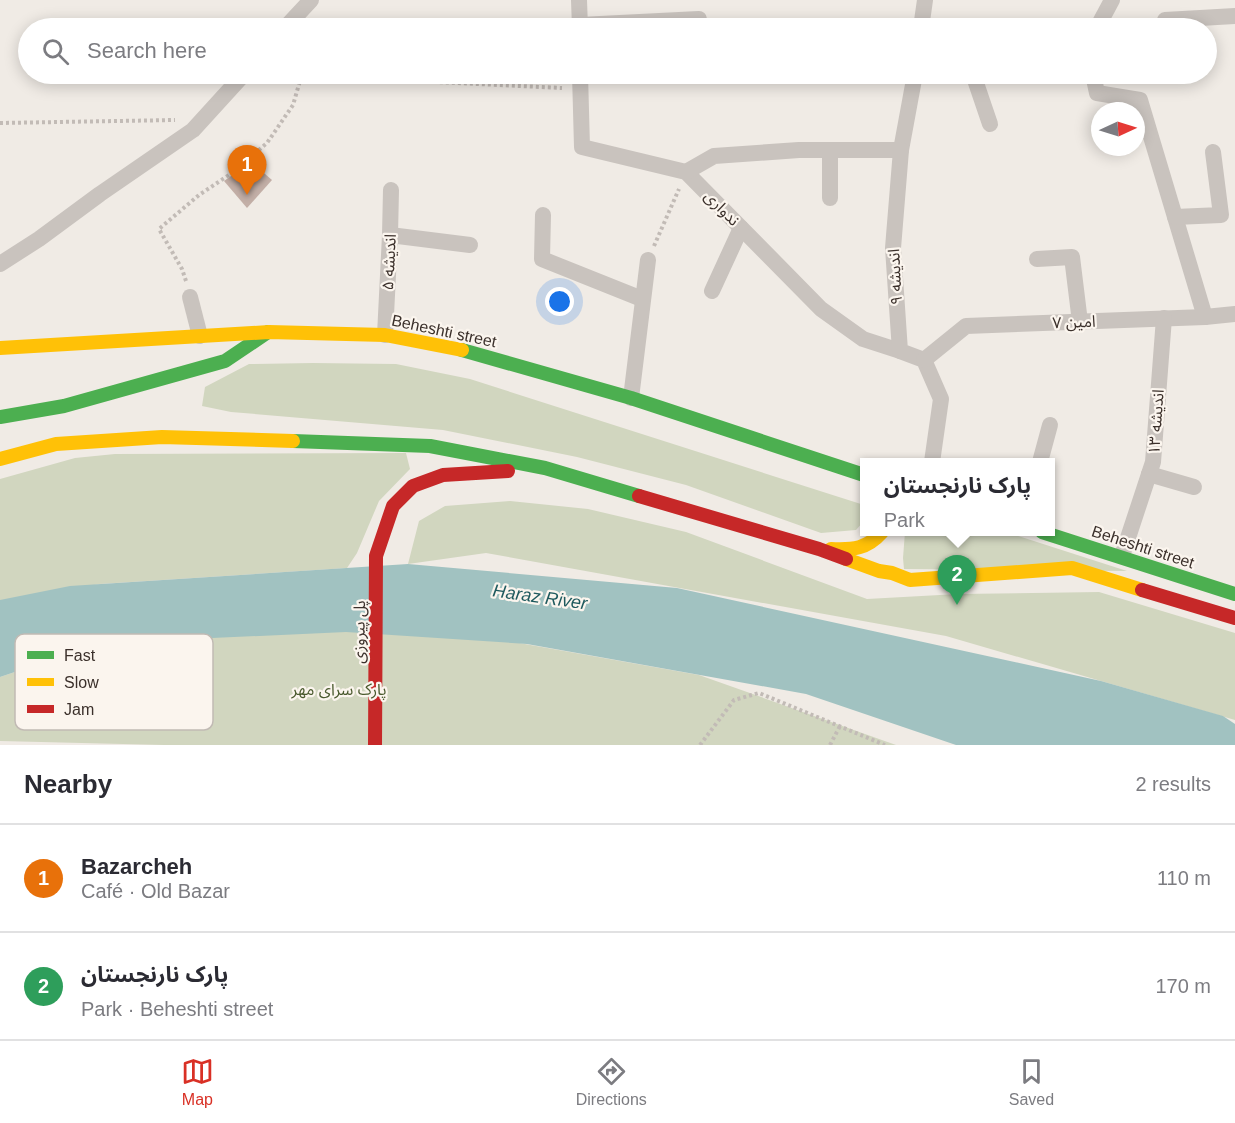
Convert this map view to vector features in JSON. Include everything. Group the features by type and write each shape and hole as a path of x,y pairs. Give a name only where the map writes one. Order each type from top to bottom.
{"main road":[{"name":"Beheshti street","path":"0,348 269,332 385,334 460,349 631,398 860,474"},
{"path":"0,417 64,406 225,362 269,332"},
{"path":"0,459 56,444 162,436 430,446 545,468 819,549 910,580 1072,568 1235,618"},
{"name":"پل پیروزی","path":"375,745 376,556 393,506 413,486 443,475 545,468"},
{"name":"Beheshti street","path":"1055,535 1235,594"},
{"path":"819,549 849,550 864,546 878,536"}],"street":[{"path":"294,18 311,0"},
{"path":"579,0 580,18"},
{"path":"922,18 925,0"},
{"path":"1102,18 1112,0"},
{"path":"1200,18 1235,16"},
{"path":"0,264 193,130 235,84"},
{"path":"580,84 582,147 686,172 714,156 799,150 900,150"},
{"name":"اندیشه ۹","path":"900,351 892,248 900,150 913,84"},
{"path":"976,84 990,124"},
{"path":"1095,84 1097,93 1140,100 1205,317"},
{"path":"830,150 830,198"},
{"path":"1175,217 1221,215 1213,152"},
{"name":"ندواری","path":"686,172 821,309 863,339 900,351"},
{"name":"اندیشه ۵","path":"385,334 391,190"},
{"path":"543,215 542,259 642,299"},
{"path":"712,291 741,228"},
{"path":"390,235 470,245"},
{"path":"1037,259 1072,256 1080,322"},
{"path":"631,398 648,260"},
{"path":"190,297 200,336"},
{"name":"امین ۷","path":"924,360 966,326 1235,314"},
{"name":"اندیشه ۱۳","path":"1122,556 1154,462 1164,318"},
{"path":"900,351 924,360 941,399 933,458"},
{"path":"1041,458 1050,425"},
{"path":"1149,474 1194,487"}],"path":[{"path":"190,297 182,268 159,229 199,195 232,173 267,142 293,105 299,84"},
{"path":"0,123 203,119"},
{"path":"648,260 686,172"},
{"path":"699,745 734,700 759,693 885,745"},
{"path":"830,745 840,726"}],"green space":[{"path":"249,364 396,364 470,379 860,504 860,526 856,530 821,533 686,485 577,457 443,430 231,412 202,406 205,387"},
{"path":"406,453 410,469 379,501 357,553 347,568 100,584 0,602 0,479 75,458 115,454"},
{"path":"510,501 588,509 686,532 867,599 958,594 1099,592 1235,633 1235,720 946,636 486,553 408,564 419,521 445,506"},
{"path":"905,536 1018,536 1127,571 904,569"},
{"name":"پارک سرای مهر","path":"316,631 463,633 699,675 896,745 164,745 0,741 0,677 15,672 15,730 213,730 213,637"}],"water":[{"name":"Haraz River","path":"408,564 677,588 1101,681 1223,716 1235,724 1235,745 956,745 806,694 527,644 346,632 213,638 213,634 15,634 15,672 0,677 0,600 70,586"}],"building":[{"path":"251,162 272,180 247,208 224,181"}],"traffic: fast":[{"path":"0,417 64,406 225,361 268,332"},
{"path":"462,350 631,398 860,474"},
{"path":"293,441 430,446 545,468 639,496"},
{"path":"1054,536 1235,594"}],"traffic: slow":[{"path":"0,348 269,332 385,335 462,350"},
{"path":"0,459 56,444 162,437 293,441"},
{"path":"831,549 859,547 878,536"},
{"path":"846,559 910,580 1072,568 1142,590"}],"traffic: jam":[{"path":"375,745 376,556 393,506 413,486 443,475 508,471"},
{"path":"639,496 846,559"},
{"path":"1142,590 1235,618"}],"place":[{"name":"Bazarcheh","path":"247,195"},
{"name":"پارک نارنجستان","path":"957,605"}]}
